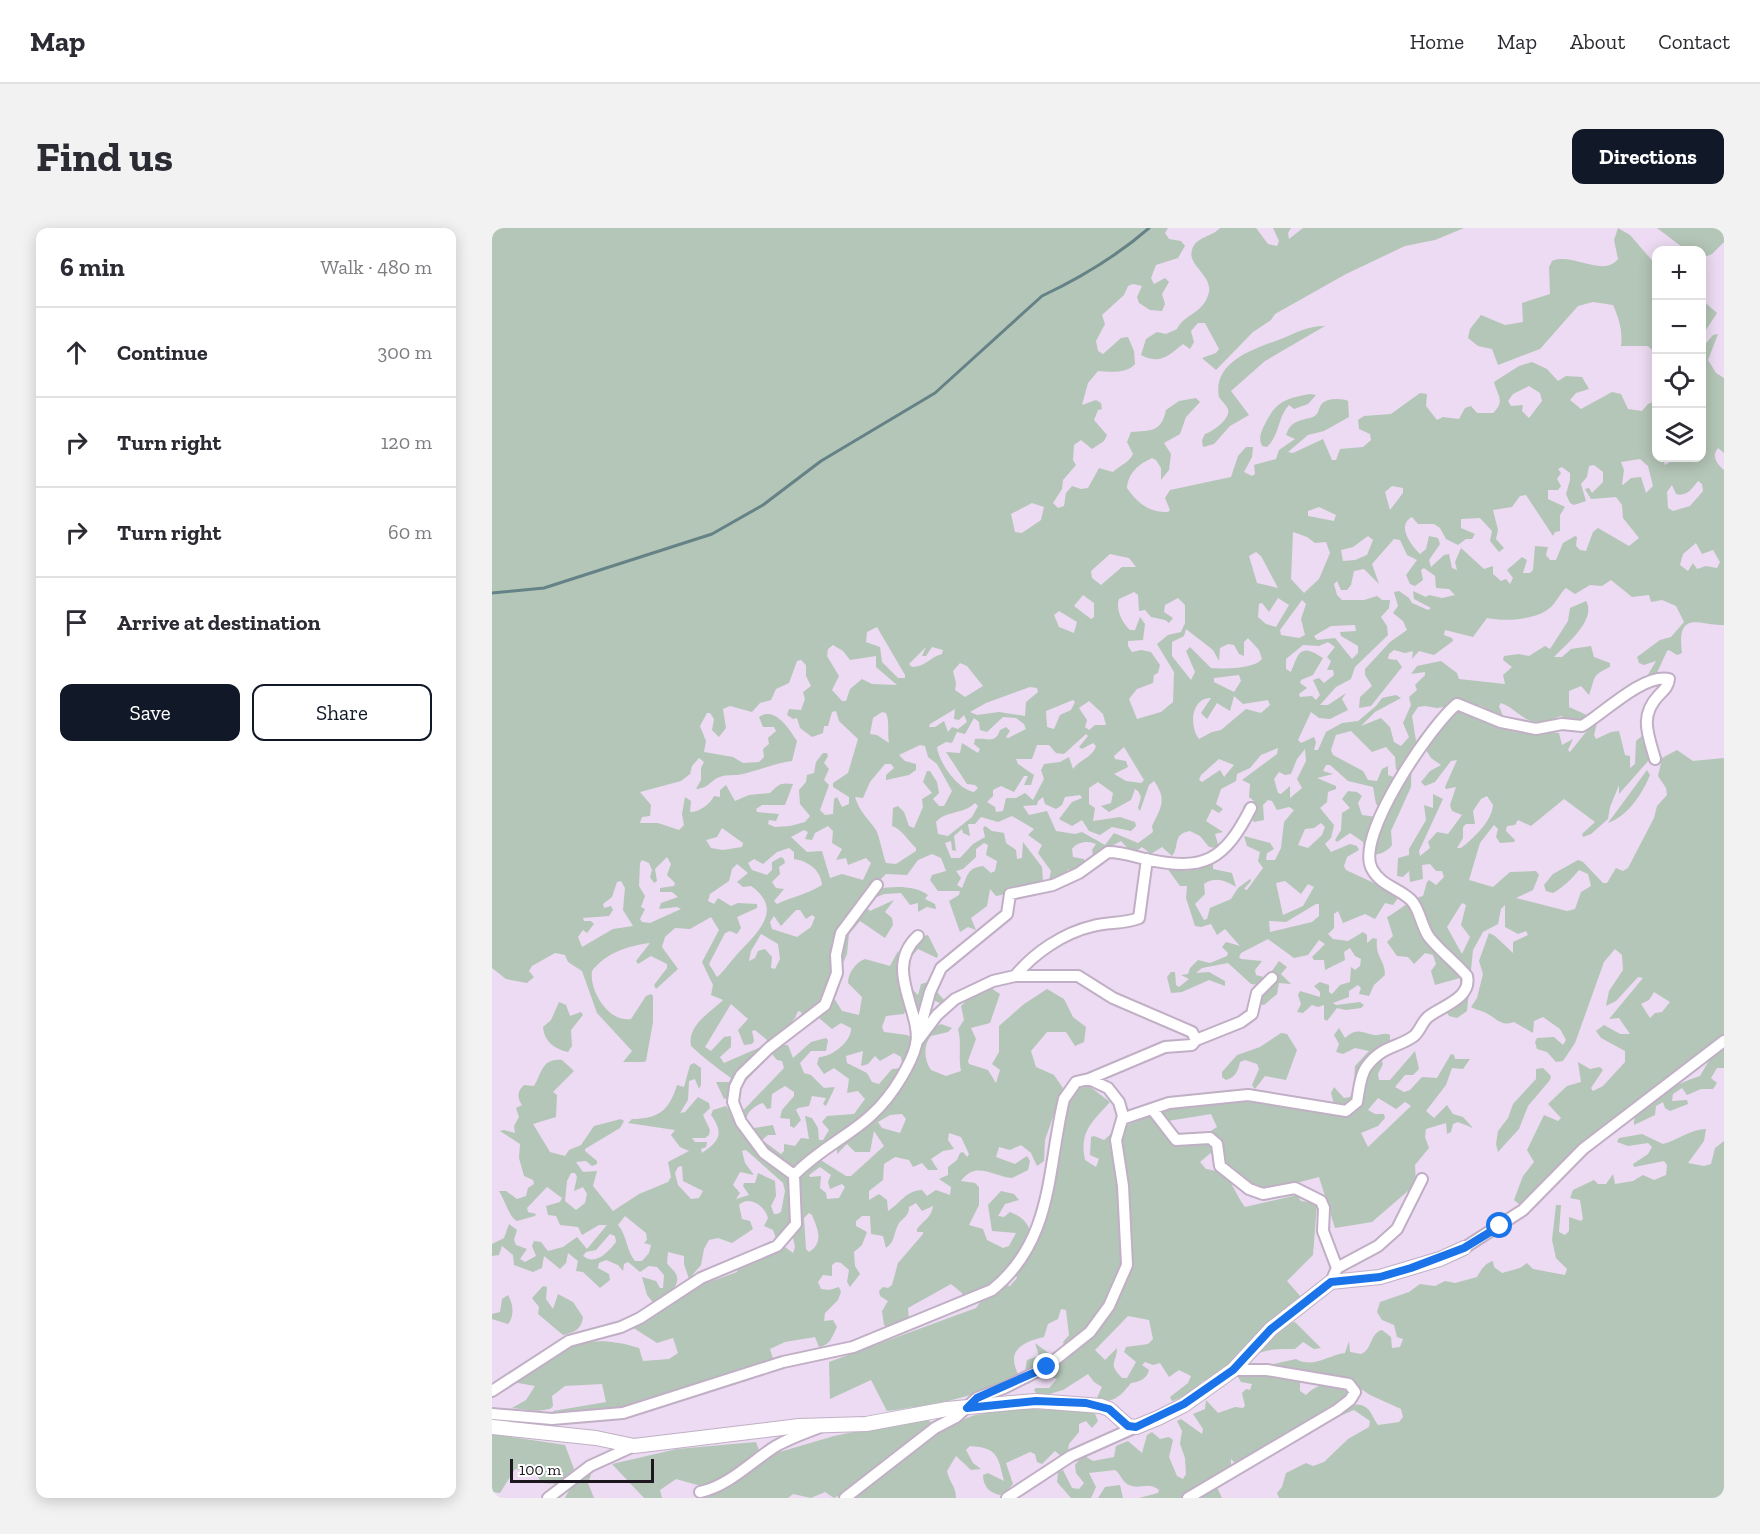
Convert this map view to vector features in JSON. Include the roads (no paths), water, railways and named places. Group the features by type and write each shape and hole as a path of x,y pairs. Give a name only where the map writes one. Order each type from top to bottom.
{"street":[{"path":"1122,1119 1190,1099 1248,1095 1346,1111 1357,1102 1365,1069 1375,1057 1387,1047 1413,1037 1425,1019 1465,993 1468,984 1467,976 1427,935 1411,900 1386,886 1371,868 1369,856 1370,844 1380,818 1408,761 1448,711 1457,704 1501,722 1536,729 1562,724 1582,726 1634,689 1661,677 1669,679 1669,685 1649,706 1646,715 1655,759"},
{"path":"794,1175 873,1117 888,1100 908,1065 930,992 941,968 1007,914 1010,894 1053,885 1079,873 1108,852 1190,863 1212,860 1230,845 1251,808"},
{"path":"1015,976 1028,961 1054,943 1093,926 1139,918 1148,859"},
{"path":"794,1175 764,1152 741,1122 733,1102 735,1087 741,1075 770,1048 825,1005 837,973 836,955 841,933 877,885"},
{"path":"916,1043 903,981 904,963 911,942 918,936"},
{"path":"916,1043 937,1015 955,999 993,981 1015,976 1078,976 1113,998 1192,1032 1196,1040"},
{"path":"492,1414 552,1419 623,1413 783,1362 819,1356 869,1341 992,1290 1008,1278 1030,1247 1041,1223 1064,1099 1076,1083 1165,1047 1192,1045 1196,1040 1241,1022 1252,1014 1257,993 1272,978"},
{"path":"1331,1282 1380,1277 1464,1248 1523,1210 1583,1149 1724,1041"},
{"path":"845,1498 935,1428 956,1417 977,1398 1047,1367 1090,1332 1108,1306 1127,1265 1123,1186 1116,1140 1122,1119 1119,1102 1108,1088 1089,1079"},
{"path":"1152,1109 1176,1140 1210,1138 1217,1144 1220,1166 1249,1189 1263,1194 1295,1188 1321,1201 1324,1208 1323,1231 1337,1268"},
{"path":"492,1390 569,1341 621,1327 640,1318 701,1278 777,1246 796,1224 794,1175"},
{"path":"1007,1498 1071,1456 1184,1404 1233,1370 1271,1329 1331,1282 1337,1268 1378,1246 1397,1229 1422,1179"},
{"path":"1188,1498 1328,1415 1350,1400 1355,1392 1349,1384 1267,1370 1233,1370"},
{"path":"548,1498 590,1466 634,1446 799,1426 866,1424 947,1408 1036,1401 1086,1403 1109,1409 1128,1426 1136,1427"},
{"path":"700,1492 711,1490 727,1481 779,1444 823,1426"},
{"path":"492,1427 596,1438 634,1446"}],"waterway":[{"path":"492,593 544,588 712,534 763,505 821,461 935,393 1042,296 1098,266 1149,228"}]}
